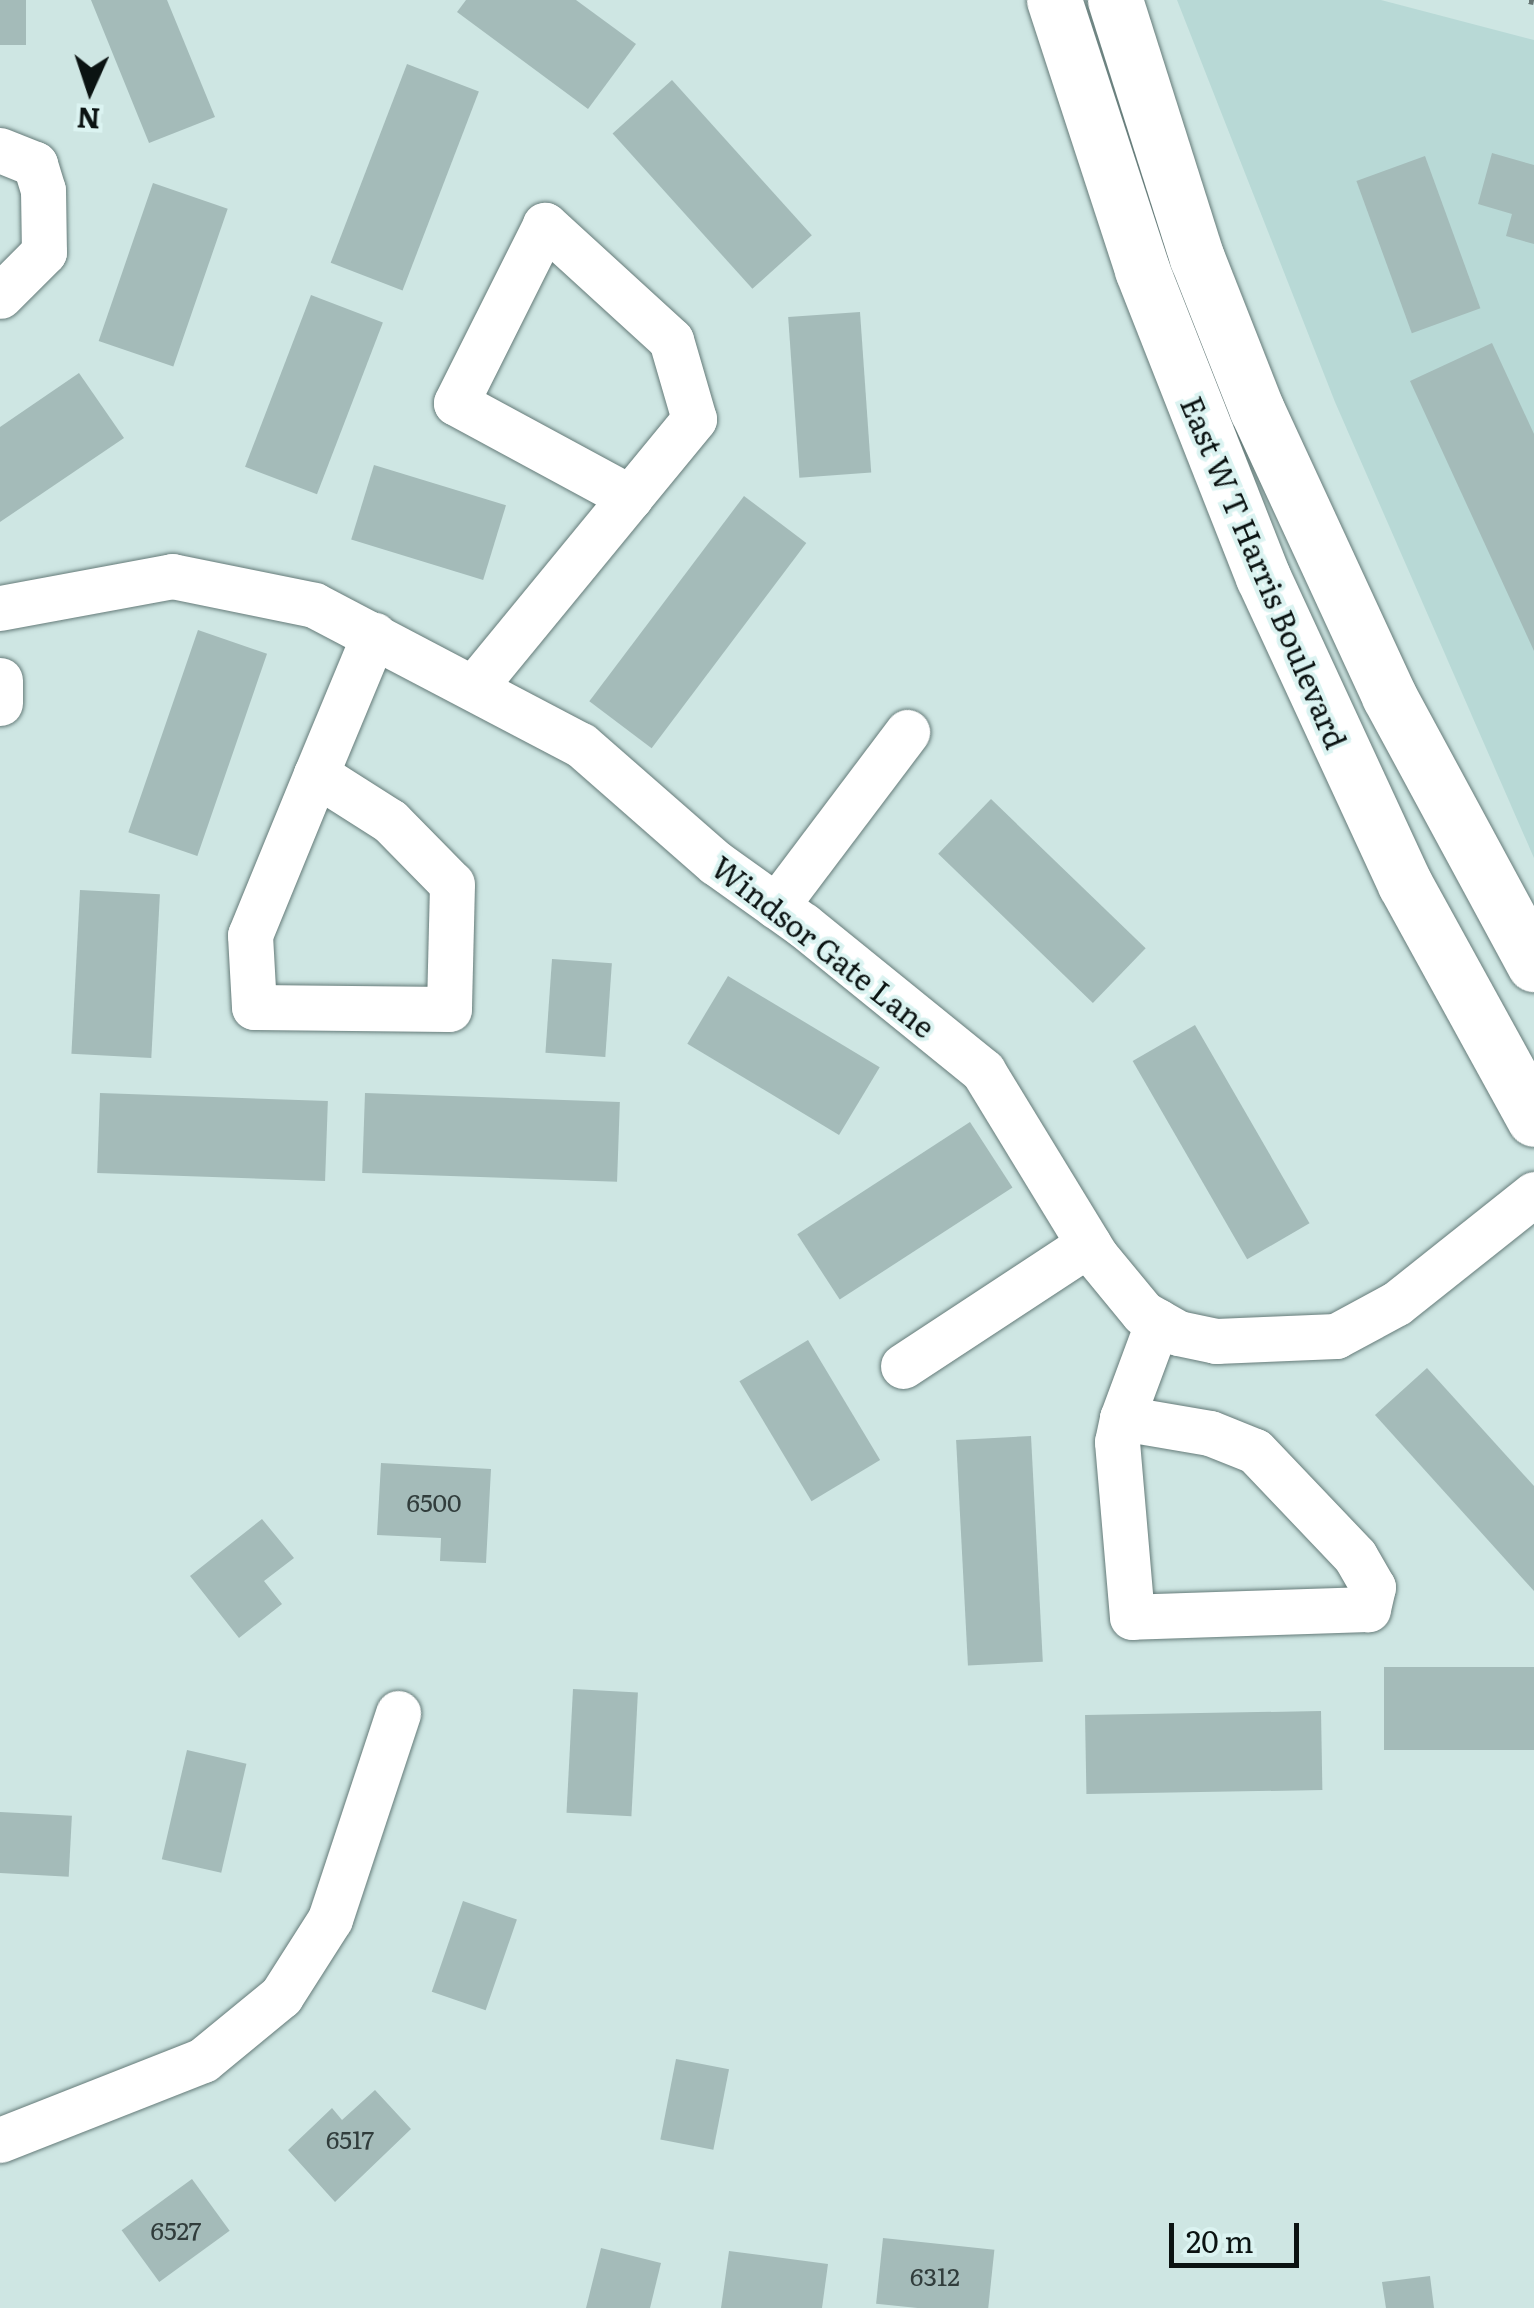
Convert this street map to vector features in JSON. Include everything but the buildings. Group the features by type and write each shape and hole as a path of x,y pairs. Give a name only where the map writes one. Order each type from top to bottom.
{"main road":[{"name":"East W T Harris Boulevard","path":"1056,9 1142,270 1263,577 1406,884 1534,1119"},
{"name":"East W T Harris Boulevard","path":"1119,15 1197,258 1257,410 1389,696 1534,964"}],"street":[{"path":"0,150 34,164 44,190 44,252 0,296"},
{"path":"475,686 694,419 671,340 545,225 456,403 630,497"},
{"name":"Windsor Gate Lane","path":"0,608 172,576 314,605 475,686 581,745 716,863 983,1071 1089,1244 1143,1313 1158,1322 1216,1340 1336,1336 1397,1303 1534,1194"},
{"path":"316,774 390,821 452,884 448,1009 254,1007 250,935 316,774 374,635"},
{"path":"0,680 0,702"},
{"path":"776,906 908,732"},
{"path":"903,1366 1089,1244"},
{"path":"1122,1418 1210,1433 1255,1451 1355,1556 1373,1587 1368,1610 1132,1617 1117,1442 1122,1418 1158,1322"},
{"path":"0,2140 202,2060 281,1996 330,1919 398,1713"}],"shaded area":[{"path":"1177,0 1381,0 1534,40 1534,858 1335,402"}],"railway":[{"path":"1529,0 1534,1"}]}
